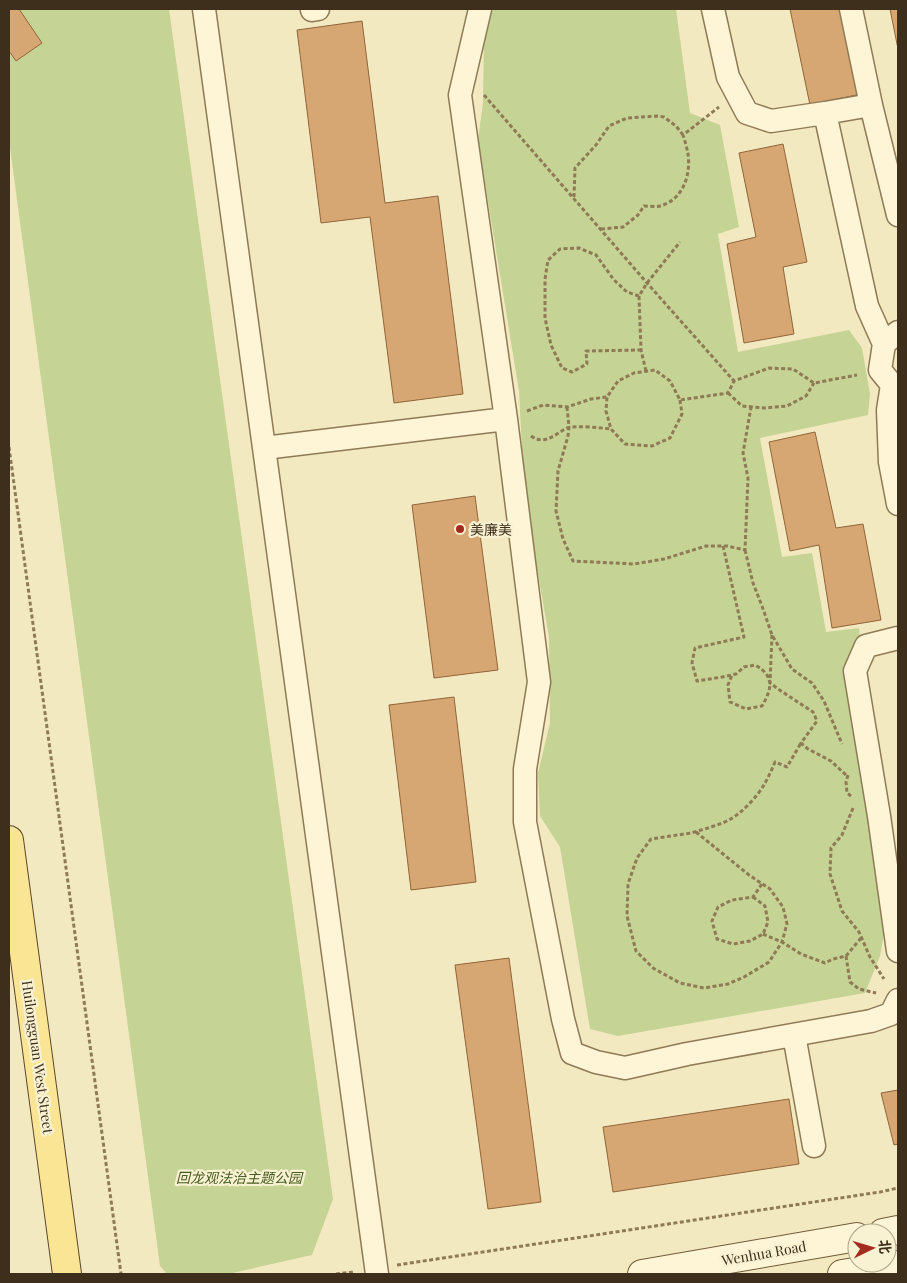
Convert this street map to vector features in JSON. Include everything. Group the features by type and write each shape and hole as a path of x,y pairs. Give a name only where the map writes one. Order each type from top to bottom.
{"main road":[{"name":"Huilongguan West Street","path":"9,840 67,1274"}],"street":[{"path":"204,9 376,1271"},
{"path":"480,9 460,96 506,419 539,682 525,769 525,822 563,1019 572,1053 596,1062 625,1068 687,1054 871,1021 891,1014 889,997"},
{"path":"713,9 728,77 747,113 770,121 871,105"},
{"path":"851,9 871,105 898,215"},
{"path":"825,113 867,306 891,338 888,410 890,462 898,504"},
{"path":"264,448 506,419"},
{"path":"898,638 866,646 855,671 879,816 898,951"},
{"path":"794,1035 814,1146"},
{"name":"Wenhua Road","path":"642,1274 847,1239"},
{"path":"842,1274 898,1265"}],"path":[{"path":"465,73 646,283 734,381"},
{"path":"683,135 737,94"},
{"path":"574,198 575,168 609,126 627,118 657,116 664,117 676,126 683,135 688,154 689,172 684,188 675,198 660,206 644,206 638,215 623,227 600,230"},
{"path":"646,371 641,350 638,296 646,283 680,242"},
{"path":"638,296 627,292 614,280 596,255 579,248 560,249 548,260 545,279 545,318 551,345 562,368 572,372 587,364 586,351 641,350"},
{"path":"728,393 734,381 769,368 793,369 814,384 890,383"},
{"path":"654,370 670,381 680,400 682,414 670,438 652,446 625,444 611,428 606,411 607,397 618,381 634,373 646,371 654,370"},
{"path":"728,393 742,406 764,408 787,406 806,396 814,384"},
{"path":"680,400 728,393"},
{"path":"506,419 543,405 567,407 591,399 607,397"},
{"path":"751,406 743,453 748,478 745,550 753,583 772,635 792,670 812,682 824,701 842,745"},
{"path":"567,407 569,427 558,471 556,511 573,561 634,564 664,559 706,546 723,546 745,550"},
{"path":"506,419 535,439 549,440 569,427 611,428"},
{"path":"9,447 121,1274"},
{"path":"696,832 770,889 783,907 787,924 782,942 769,962 728,984 704,988 680,983 653,968 636,951 627,916 628,884 637,858 651,839 704,830 730,819 749,804 764,785 776,762 787,767 817,721 813,712 780,691 770,682 764,670 755,665 744,667 736,674 696,681 692,663 695,648 744,637 723,546"},
{"path":"732,675 728,685 730,702 746,708 762,706 769,694 772,635"},
{"path":"801,743 808,749 831,761 847,776"},
{"path":"853,807 842,835 831,848 830,874 842,912 859,932 870,957 884,979"},
{"path":"753,897 764,906 768,922 763,934 750,941 733,944 717,939 712,921 718,907 732,900 753,897 762,884"},
{"path":"763,934 782,942 802,954 825,963 846,956 861,938"},
{"path":"846,956 850,982 859,989 889,997"},
{"path":"336,1274 376,1271 898,1188"}],"green space":[{"name":"回龙观法治主题公园","path":"9,9 169,9 333,1199 312,1255 228,1274 167,1274 160,1266 9,140"},
{"path":"493,9 676,9 690,113 720,125 739,227 718,234 738,352 849,330 862,348 870,394 868,415 760,438 782,557 812,553 826,632 859,628 886,922 880,956 865,993 618,1036 590,1029 560,847 540,816 538,773 550,723 549,637 527,511 519,391 478,140 483,103 484,39"}],"building":[{"path":"9,9 19,9 42,43 16,61 9,51"},
{"path":"790,9 843,9 861,94 810,105"},
{"path":"890,9 898,9 898,49"},
{"path":"362,21 385,203 438,196 463,394 394,403 370,217 321,223 297,30"},
{"path":"783,144 807,262 783,267 794,334 744,343 727,244 756,237 739,153"},
{"path":"815,432 836,528 863,524 881,620 832,628 819,545 790,551 769,442"},
{"path":"475,496 498,670 434,678 412,505"},
{"path":"454,697 476,882 411,890 389,705"},
{"path":"509,958 541,1202 488,1209 455,965"},
{"path":"898,1090 898,1144 894,1145 881,1093"},
{"path":"789,1099 799,1164 613,1192 603,1127"}],"place":[{"name":"美廉美","path":"460,529"}]}
